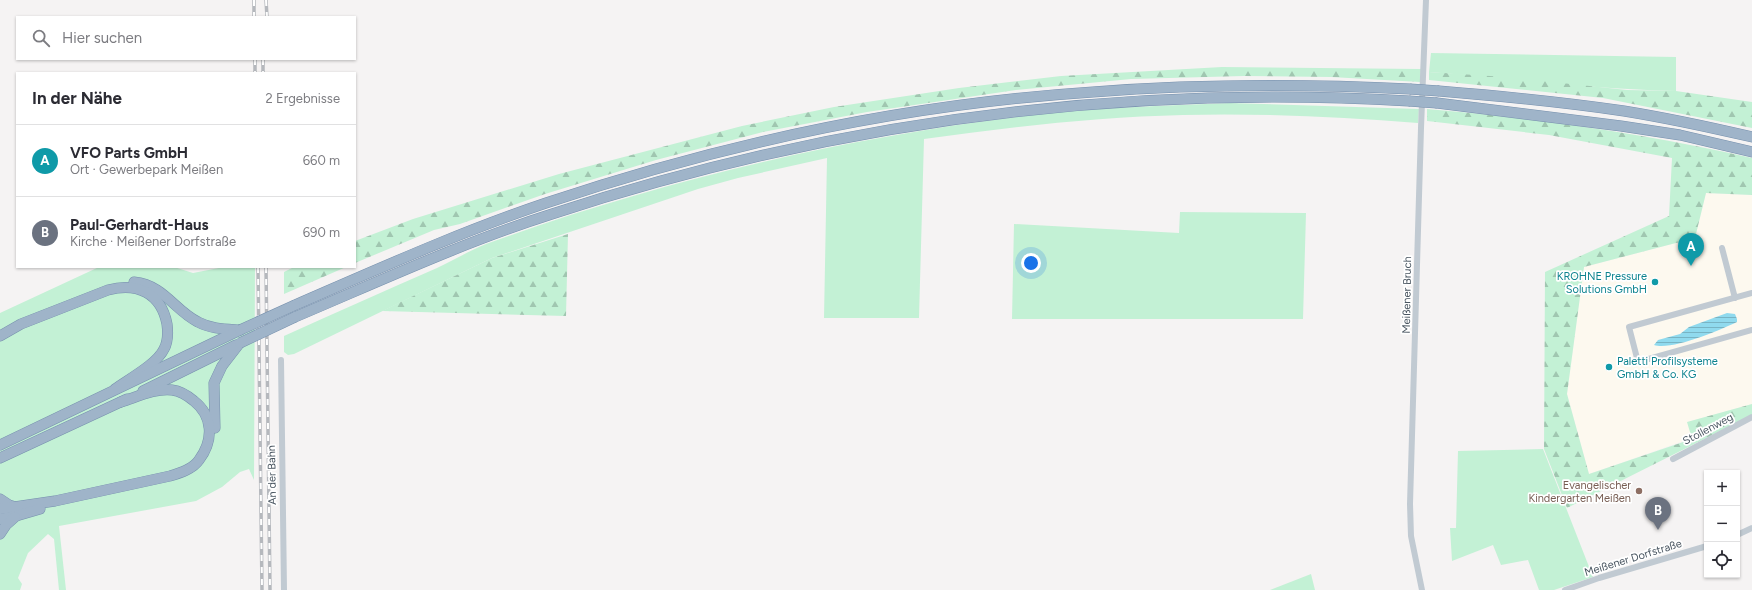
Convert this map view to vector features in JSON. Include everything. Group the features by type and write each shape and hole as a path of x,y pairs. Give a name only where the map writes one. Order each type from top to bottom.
{"highway":[{"path":"0,445 240,330 440,242 546,204 694,159 828,128 955,106 1091,92 1250,85 1410,89 1504,96 1623,111 1752,137"},
{"path":"0,458 121,402 295,317 434,257 549,214 624,191 696,170 830,139 956,118 1092,103 1264,96 1357,98 1437,103 1621,126 1680,135 1752,152"},
{"path":"0,327 125,282 146,284 158,289 187,315 199,323 213,327 240,330"},
{"path":"0,336 21,324 108,290 120,287 132,287 142,290 152,296 165,315 167,337 165,348 157,358 115,389"},
{"path":"0,509 16,512 42,508 173,480 196,469 211,450 215,432 214,383 222,366 240,343"},
{"path":"0,518 55,501 170,476 186,470 198,462 207,448 210,433 210,422 204,411 195,402 177,391 165,390 121,402"},
{"path":"0,499 16,512"},
{"path":"0,534 16,512"}],"street":[{"name":"Meißener Bruch","path":"1422,590 1411,536 1410,504 1426,0"},
{"path":"1722,248 1735,298"},
{"path":"1752,294 1629,327 1638,362 1752,330"},
{"name":"An der Bahn","path":"281,360 284,590"},
{"name":"Stollenweg","path":"1673,459 1752,417"},
{"path":"1740,534 1752,528"},
{"name":"Meißener Dorfstraße","path":"1565,590 1599,578 1704,547"}],"shaded area":[{"path":"1706,193 1752,195 1752,404 1688,422 1692,438 1589,474 1567,394 1584,267 1695,238"}],"green space":[{"path":"1431,53 1676,57 1676,91 1583,86 1429,72"},
{"path":"1222,67 1421,69 1420,82 1331,77 1244,76 1131,79 1016,90 867,112 763,132 656,160 545,194 460,224 434,230 356,263 356,241 413,219 559,174 742,126 834,107 959,88 1061,76"},
{"path":"1429,72 1505,77 1627,90 1676,91 1752,102 1752,128 1603,98 1429,80"},
{"path":"1230,103 1419,109 1418,123 1300,116 1150,116 1053,123 924,139 919,318 824,318 827,158 738,178 698,189 492,258 294,354 288,355 284,352 284,336 437,268 486,244 620,200 688,181 824,149 894,135 963,124 1082,110"},
{"path":"1427,109 1550,122 1631,134 1752,158 1752,195 1706,193 1695,238 1584,267 1567,394 1589,474 1692,439 1687,422 1752,404 1752,415 1567,508 1544,449 1545,272 1669,216 1672,158 1549,135 1427,121"},
{"path":"1180,212 1306,213 1303,319 1012,319 1014,224 1179,233"},
{"path":"568,234 566,316 382,311 492,258"},
{"path":"97,268 177,268 193,273 219,268 255,268 254,480 249,469 240,472 222,487 196,501 59,526 66,590 59,590 54,539 48,534 28,553 18,578 22,584 20,590 0,590 0,313"},
{"path":"292,268 344,268 284,294 284,272"},
{"path":"1543,449 1593,577 1554,590 1539,590 1528,560 1501,565 1493,545 1452,561 1450,528 1456,528 1458,451"},
{"path":"1311,574 1315,590 1270,590"}],"water":[{"path":"1727,313 1735,314 1737,322 1696,339 1672,345 1654,345 1658,340 1680,334 1689,327"}],"railway":[{"path":"254,0 254,16"},
{"path":"266,0 267,16"},
{"path":"255,60 255,72"},
{"path":"263,60 263,72"},
{"path":"258,268 262,590"},
{"path":"266,268 270,590"}],"place":[{"name":"VFO Parts GmbH","path":"1691,266"},
{"name":"KROHNE Pressure Solutions GmbH","path":"1655,282"},
{"name":"Paletti Profilsysteme GmbH & Co. KG","path":"1609,367"},
{"name":"Evangelischer Kindergarten Meißen","path":"1639,491"},
{"name":"Paul-Gerhardt-Haus","path":"1658,530"}]}
